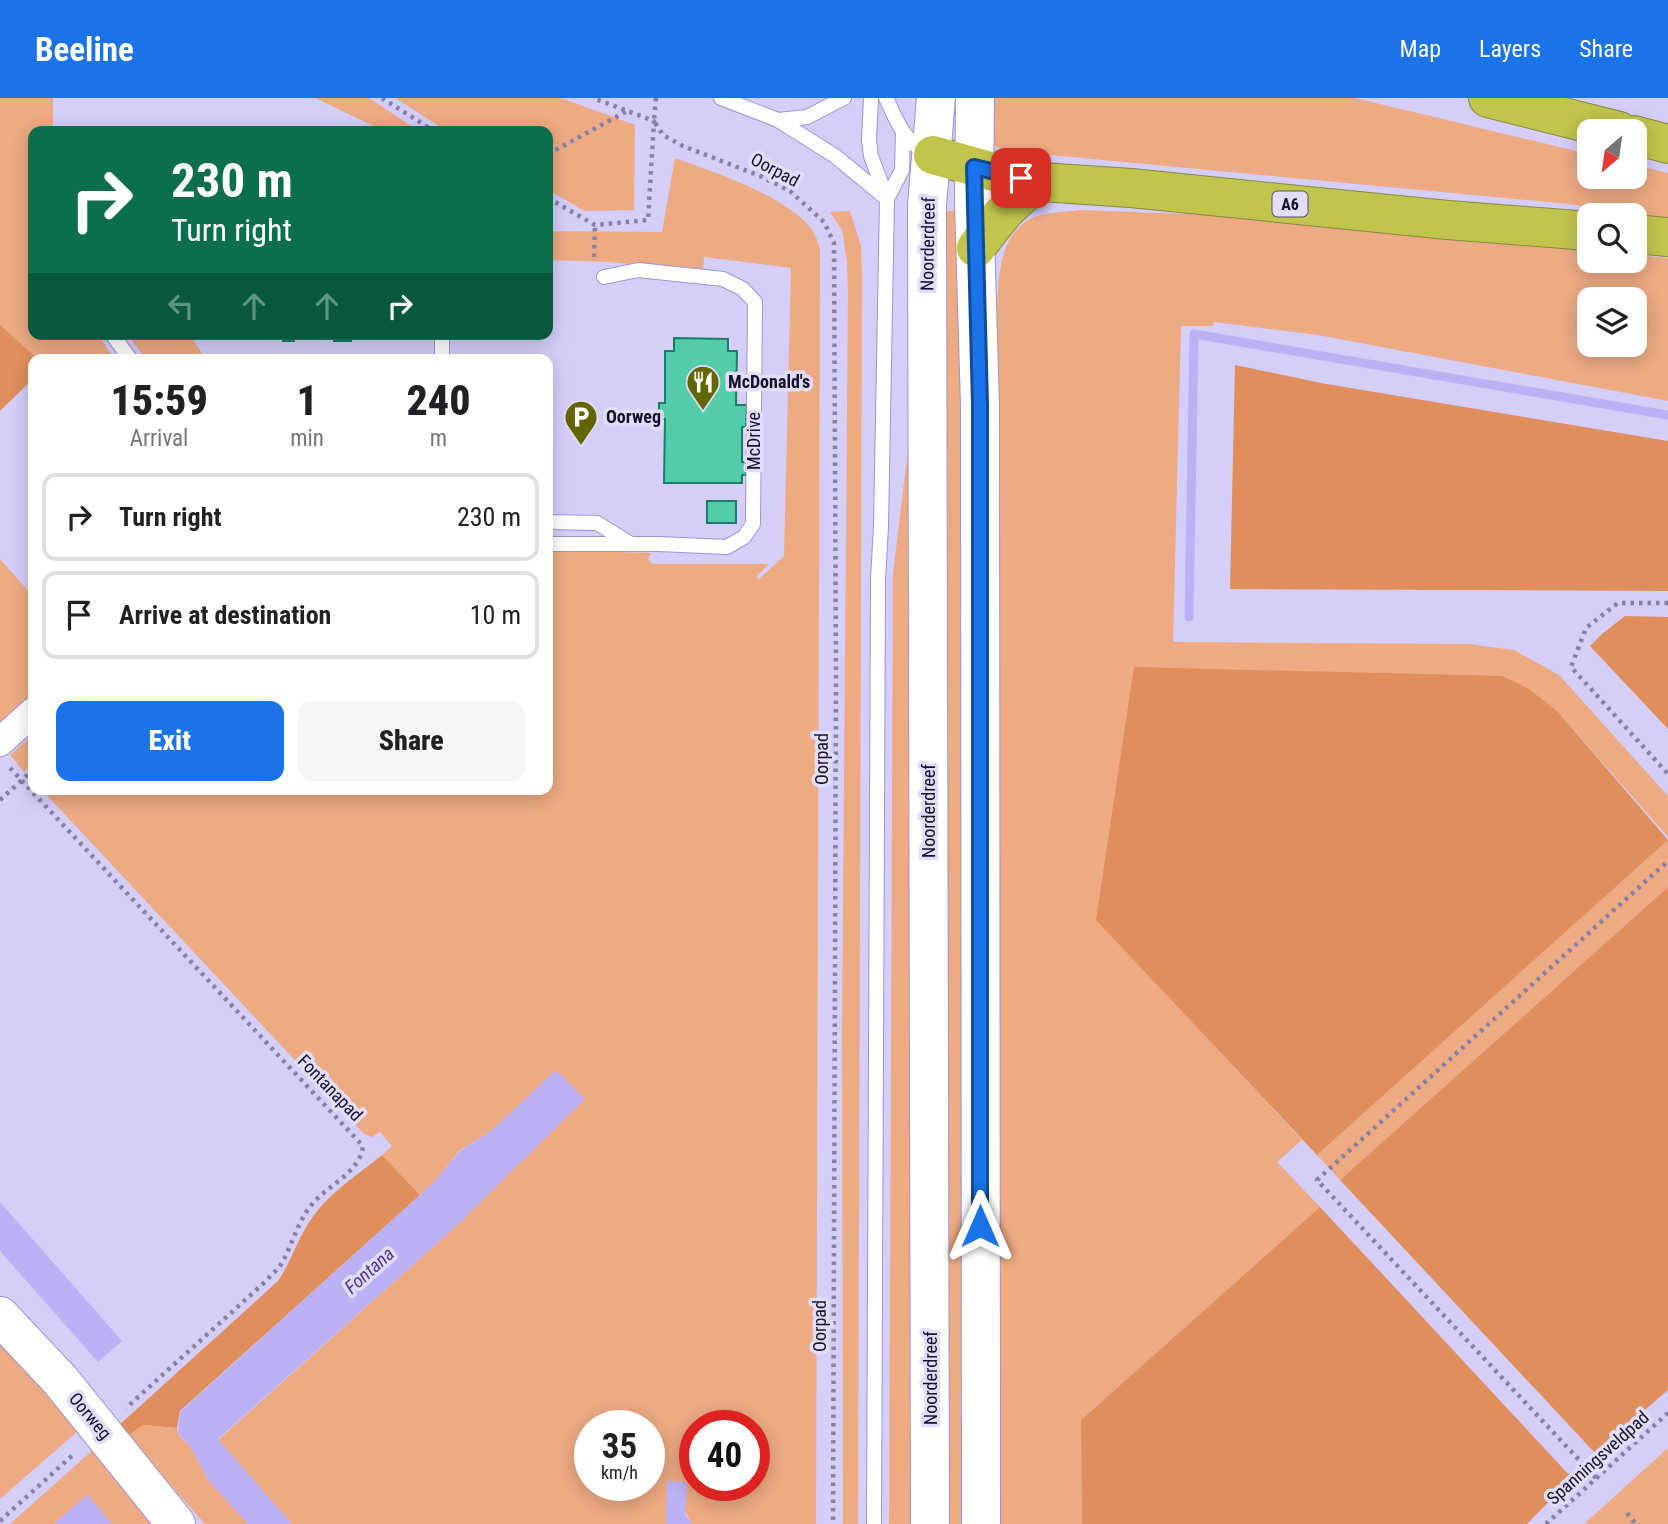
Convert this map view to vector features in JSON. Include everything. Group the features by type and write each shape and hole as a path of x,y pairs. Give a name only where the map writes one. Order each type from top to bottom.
{"highway":[{"path":"1488,98 1577,120"},
{"path":"1647,138 1668,144"},
{"name":"A6","path":"918,144 974,167 1041,181 1577,230"},
{"path":"976,248 999,216 1022,192 1041,181"},
{"path":"1647,235 1668,237"}],"street":[{"name":"Noorderdreef","path":"930,1524 927,205 918,144 936,98"},
{"path":"975,98 974,167 980,405 981,1524"},
{"path":"4,753 28,719"},
{"name":"Oorweg","path":"0,1316 61,1381 177,1523"}],"lane":[{"path":"721,98 778,120 835,156 887,200"},
{"path":"778,120 807,117 844,98"},
{"path":"871,98 871,156 887,200 882,512 877,579 874,1524"},
{"path":"886,98 918,144 887,200"},
{"name":"McDrive","path":"553,544 727,547 744,537 753,524 755,302 743,289 723,279 638,270 604,277"},
{"path":"553,522 597,523 632,544"}],"path":[{"path":"382,98 426,126"},
{"path":"593,98 654,121"},
{"path":"553,201 595,225 648,220 656,98"},
{"path":"553,151 628,111"},
{"name":"Oorpad","path":"654,121 663,135 683,146 761,176 790,191 824,222 834,243 836,691 833,1524"},
{"path":"594,265 595,225"},
{"path":"1668,603 1618,603 1586,628 1571,667 1668,774"},
{"name":"Fontanapad","path":"4,753 28,787"},
{"path":"0,800 28,775"},
{"name":"Fontanapad","path":"0,1521 265,1282 281,1264 312,1203 354,1168 362,1157 363,1146 35,795"},
{"path":"1596,1478 1317,1180 1668,861"},
{"name":"Spanningsveldpad","path":"1546,1524 1668,1413"},
{"path":"1627,1513 1636,1524"}],"shaded area":[{"path":"0,98 53,98 53,126 28,126 28,340 102,340 111,354 32,354 0,325"},
{"path":"315,98 369,98 411,126 374,126"},
{"path":"395,98 561,98 635,125 634,210 585,211 553,193 553,126 439,126"},
{"path":"984,98 1355,98 1577,151 1577,189 1647,189 1647,168 1668,173 1668,220 1647,217 1647,203 1577,203 1577,205 1009,151 991,145"},
{"path":"675,158 730,178 788,208 814,233 820,249 816,1524 692,1524 679,1501 770,1501 770,1410 679,1410 679,1501 668,1481 666,1524 292,1524 218,1440 454,1228 584,1099 556,1071 491,1131 459,1151 420,1195 382,1155 392,1146 380,1132 372,1137 364,1134 47,795 553,795 553,550 651,553 648,560 653,564 769,564 756,577 759,579 784,556 791,268 704,257 703,272 611,262 553,260 553,231 662,232"},
{"path":"1080,210 1237,216 1577,250 1577,273 1647,273 1647,256 1668,258 1668,401 1318,335 1214,322 1213,326 1181,326 1173,642 1468,644 1514,650 1559,675 1668,796 1668,837 1558,712 1097,920 1302,1140 1277,1162 1320,1207 1081,1420 1082,1524 991,1524 997,304 1003,257 1012,235 1030,219"},
{"path":"850,211 861,246 862,275 858,1524 843,1524 842,1029 848,292 842,230 830,212"},
{"path":"935,211 966,211 962,1524 943,1524 948,488 947,446 936,351"},
{"path":"0,325 32,354 28,354 28,384 0,411"},
{"path":"132,340 194,340 202,354 142,354"},
{"path":"1235,365 1321,383 1668,441 1668,591 1230,589"},
{"path":"909,441 916,1524 889,1524 893,574"},
{"path":"0,559 28,590 28,704 0,729"},
{"path":"1625,616 1668,617 1668,729 1590,646"},
{"path":"1134,667 1502,676 1529,689 1558,712 1668,840 1317,1155 1096,920"},
{"path":"28,739 28,768 24,772 10,755"},
{"path":"1668,840 1668,887 1340,1180 1317,1155"},
{"path":"1668,887 1668,1390 1595,1453 1340,1180"},
{"path":"382,1155 420,1195 180,1411 177,1428 143,1425 127,1436 117,1427 278,1281 307,1225 319,1209"},
{"path":"1320,1207 1572,1478 1527,1524 1082,1524 1081,1420"},
{"path":"0,1343 79,1430 0,1499"},
{"path":"142,1425 177,1428 178,1434 190,1446 209,1481 248,1524 205,1524 127,1436"},
{"path":"95,1448 155,1524 112,1524 87,1495 54,1524 10,1524"},
{"path":"1668,1448 1668,1524 1584,1524"}],"water":[{"name":"Fontana","path":"556,1070 585,1099 454,1228 218,1439 292,1524 248,1524 209,1481 190,1446 178,1433 180,1412 433,1183 460,1151 491,1131"},
{"path":"0,1202 122,1341 98,1362 0,1251"},
{"path":"667,1481 679,1482 679,1501 686,1501 685,1514 692,1524 666,1524"},
{"path":"87,1495 112,1524 54,1524"}],"building":[{"name":"McDonald's","path":"674,338 728,339 728,351 737,351 736,405 747,405 746,427 742,427 742,462 746,462 746,475 742,475 742,483 664,483 665,419 659,419 659,403 665,403 665,351 674,351"},
{"path":"707,501 736,501 736,523 707,523"}],"waterway":[{"path":"1189,617 1194,334 1668,415"}],"place":[{"name":"McDonald's","path":"703,412"},
{"name":"Oorweg","path":"581,447"}],"route":[{"path":"980,1226 980,405 974,167 1021,178"}]}
